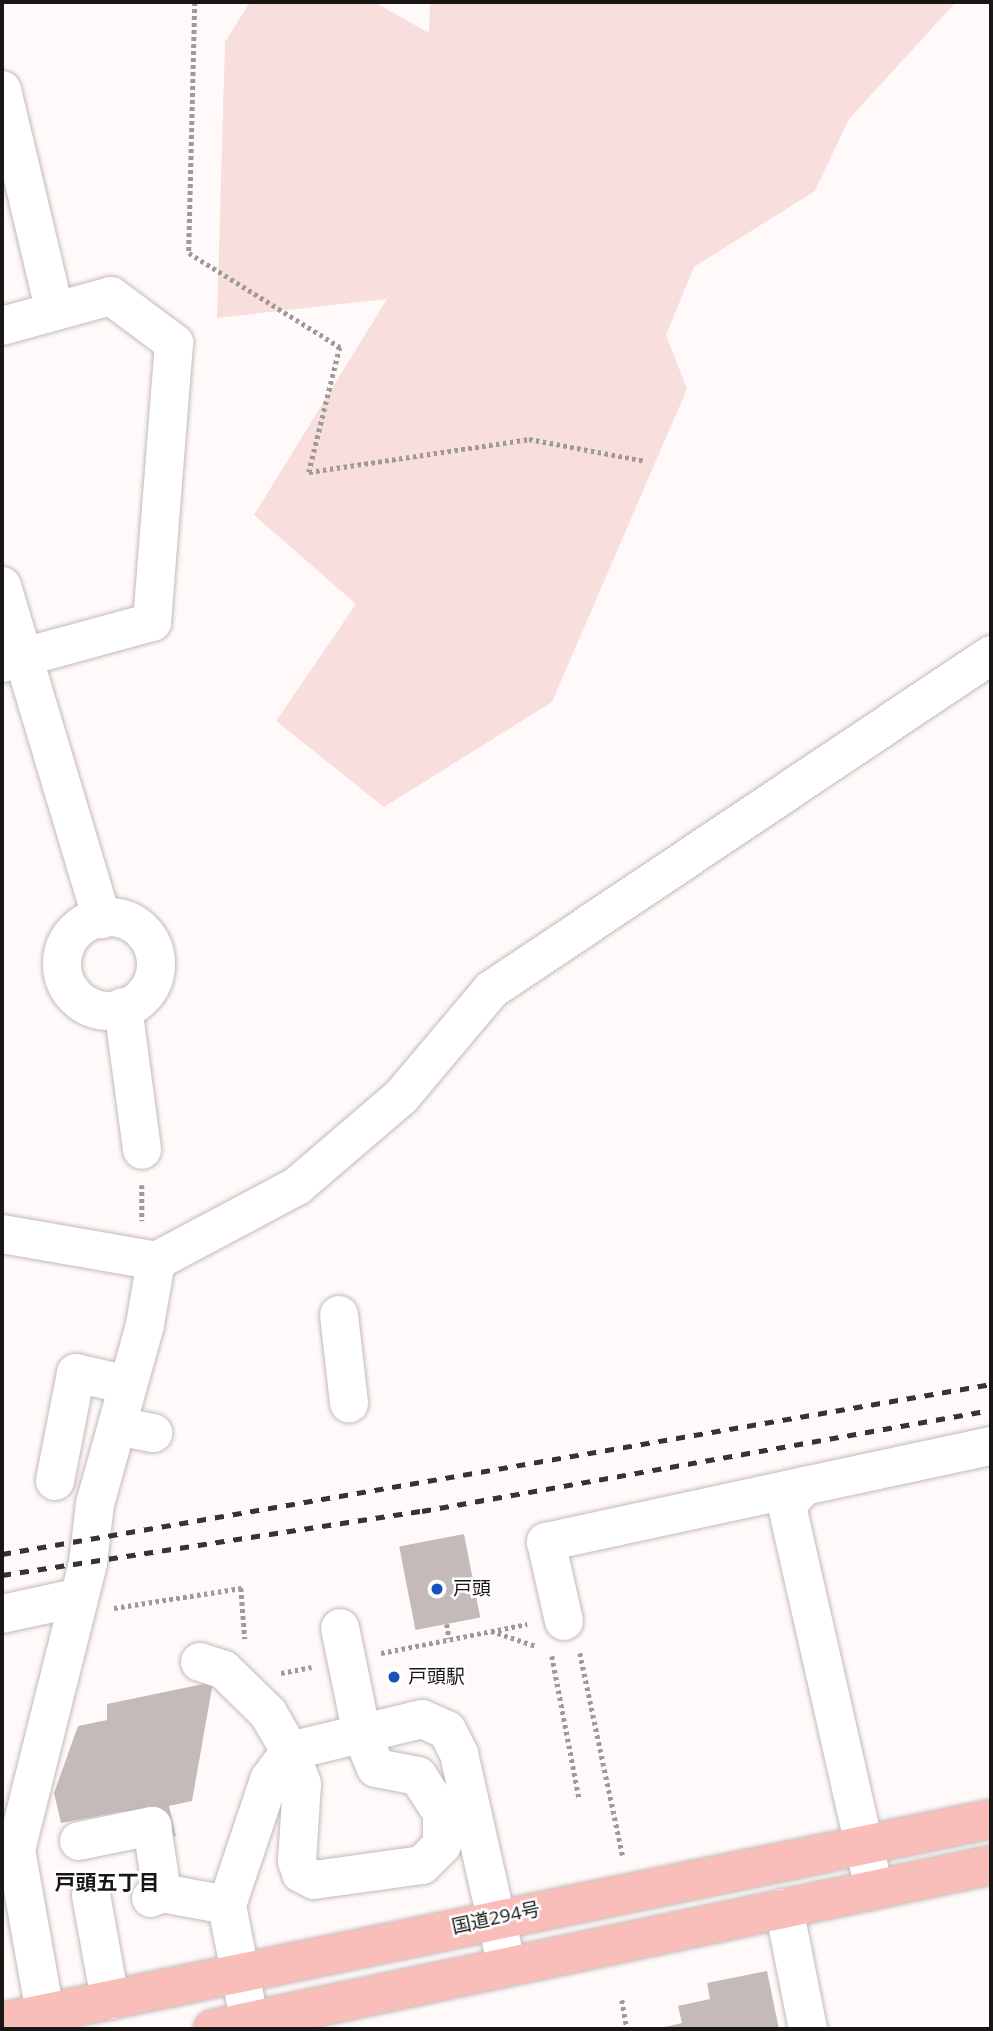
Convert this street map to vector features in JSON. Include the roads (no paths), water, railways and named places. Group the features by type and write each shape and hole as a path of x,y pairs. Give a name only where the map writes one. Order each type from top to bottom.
{"highway":[{"name":"国道294号","path":"2,2022 496,1918 991,1819"},
{"path":"238,2027 991,1865"}],"street":[{"path":"2,90 54,309"},
{"path":"2,326 54,309 111,296 174,343 152,622 11,658"},
{"path":"2,586 11,658 102,919"},
{"path":"18,1246 78,1261 147,1259 297,1186 401,1097 491,990 991,655"},
{"path":"118,916 132,922 153,944 157,960 149,990 138,1001 108,1012 92,1009 68,989 62,975 65,944 74,930 87,921 102,919 118,916"},
{"path":"123,1007 142,1150"},
{"path":"45,2013 16,1850 76,1598 126,1440 128,1385 159,1333 147,1259"},
{"path":"339,1315 349,1403"},
{"path":"126,1440 58,1465 76,1373 128,1385"},
{"path":"551,1634 546,1542 991,1446"},
{"path":"804,1486 787,1506 789,1524 866,1844 874,1889"},
{"path":"2,1614 76,1598"},
{"path":"201,1662 224,1670 268,1713 290,1751 302,1784 297,1861 301,1873 314,1880 422,1865 442,1845 442,1814 418,1776 376,1768 362,1735 340,1628"},
{"path":"238,2027 238,1972 227,1905 269,1780 290,1751 422,1720 447,1731 459,1754 507,1967"},
{"path":"79,1841 152,1826 117,1903 110,2000"},
{"path":"117,1903 227,1905"},
{"path":"784,1908 808,2029"}],"railway":[{"path":"2,1554 991,1384"},
{"path":"2,1575 422,1511 991,1410"}],"place":[{"name":"戸頭","path":"437,1589"},
{"name":"戸頭駅","path":"394,1677"}],"district":[{"name":"戸頭五丁目","path":"107,1882"}]}
